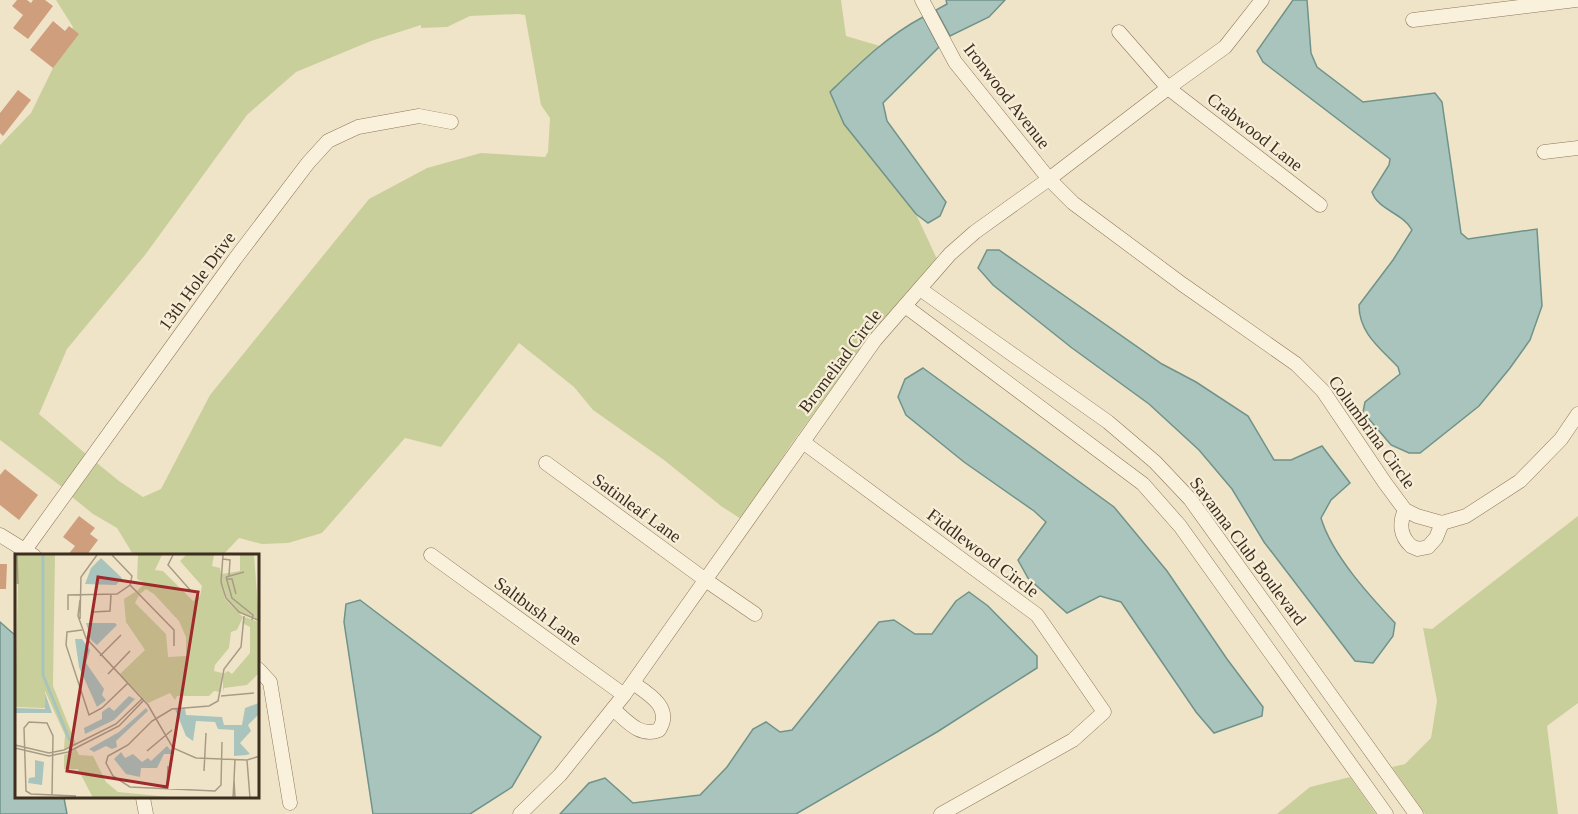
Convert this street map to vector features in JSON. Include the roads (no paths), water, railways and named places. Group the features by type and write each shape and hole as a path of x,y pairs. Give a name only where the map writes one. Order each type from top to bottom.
{"street":[{"name":"Ironwood Avenue","path":"922,0 955,62 1049,179"},
{"name":"Bromeliad Circle","path":"520,814 560,775 624,695 875,340 950,254 975,232 1225,47 1262,0"},
{"path":"1413,20 1576,0"},
{"name":"Crabwood Lane","path":"1119,33 1168,88 1320,205"},
{"name":"13th Hole Drive","path":"30,553 235,259 308,162 328,141 357,127 419,116 451,122"},
{"path":"1545,152 1578,148"},
{"name":"Columbrina Circle","path":"1049,179 1073,203 1182,284 1296,364 1323,391 1405,510 1442,523"},
{"name":"Savanna Club Boulevard","path":"920,288 1108,422 1155,462 1190,499 1416,814"},
{"path":"905,306 1143,484 1180,526 1386,814"},
{"path":"1405,510 1402,532 1411,546 1418,549 1428,547 1436,538 1442,523 1466,516 1520,481 1561,439 1578,414"},
{"name":"Fiddlewood Circle","path":"803,442 1036,615 1104,712 1073,740 941,814"},
{"name":"Satinleaf Lane","path":"546,464 755,614"},
{"path":"0,535 30,553"},
{"name":"Saltbush Lane","path":"431,555 624,695"},
{"path":"260,671 270,682 290,804"},
{"path":"613,709 640,731 646,733 659,730 662,724 662,709 658,701 633,683"},
{"path":"143,799 146,814"}],"water":[{"path":"946,0 1005,0 989,17 950,36 936,10 947,4"},
{"path":"1293,0 1307,0 1311,53 1317,67 1363,102 1435,93 1442,102 1461,233 1468,239 1537,229 1542,306 1530,340 1479,406 1420,453 1409,453 1391,445 1363,412 1365,402 1400,374 1398,367 1367,332 1360,315 1359,305 1412,230 1403,219 1380,203 1372,192 1389,165 1390,159 1263,62 1257,51"},
{"path":"923,17 939,47 883,103 887,121 946,202 940,216 928,223 916,214 844,124 830,92 885,42"},
{"path":"987,250 999,250 1162,364 1196,382 1248,416 1274,460 1291,460 1322,446 1350,483 1331,500 1321,518 1326,532 1352,574 1395,623 1393,636 1373,663 1355,661 1264,542 1232,489 1199,450 1149,404 1072,348 993,285 978,268"},
{"path":"923,368 1114,507 1167,571 1263,707 1262,716 1214,733 1196,712 1121,602 1100,596 1067,613 1028,578 1018,560 1046,522 964,462 906,415 898,397 905,379"},
{"path":"969,592 988,606 1037,656 1037,668 937,732 796,814 560,814 589,783 605,778 633,803 700,795 727,767 753,729 766,722 780,732 792,730 879,622 894,620 915,634 932,634 956,601"},
{"path":"360,600 541,737 512,787 470,814 373,814 344,622 346,604"},
{"path":"0,622 15,635 15,799 64,799 67,814 0,814"}]}
